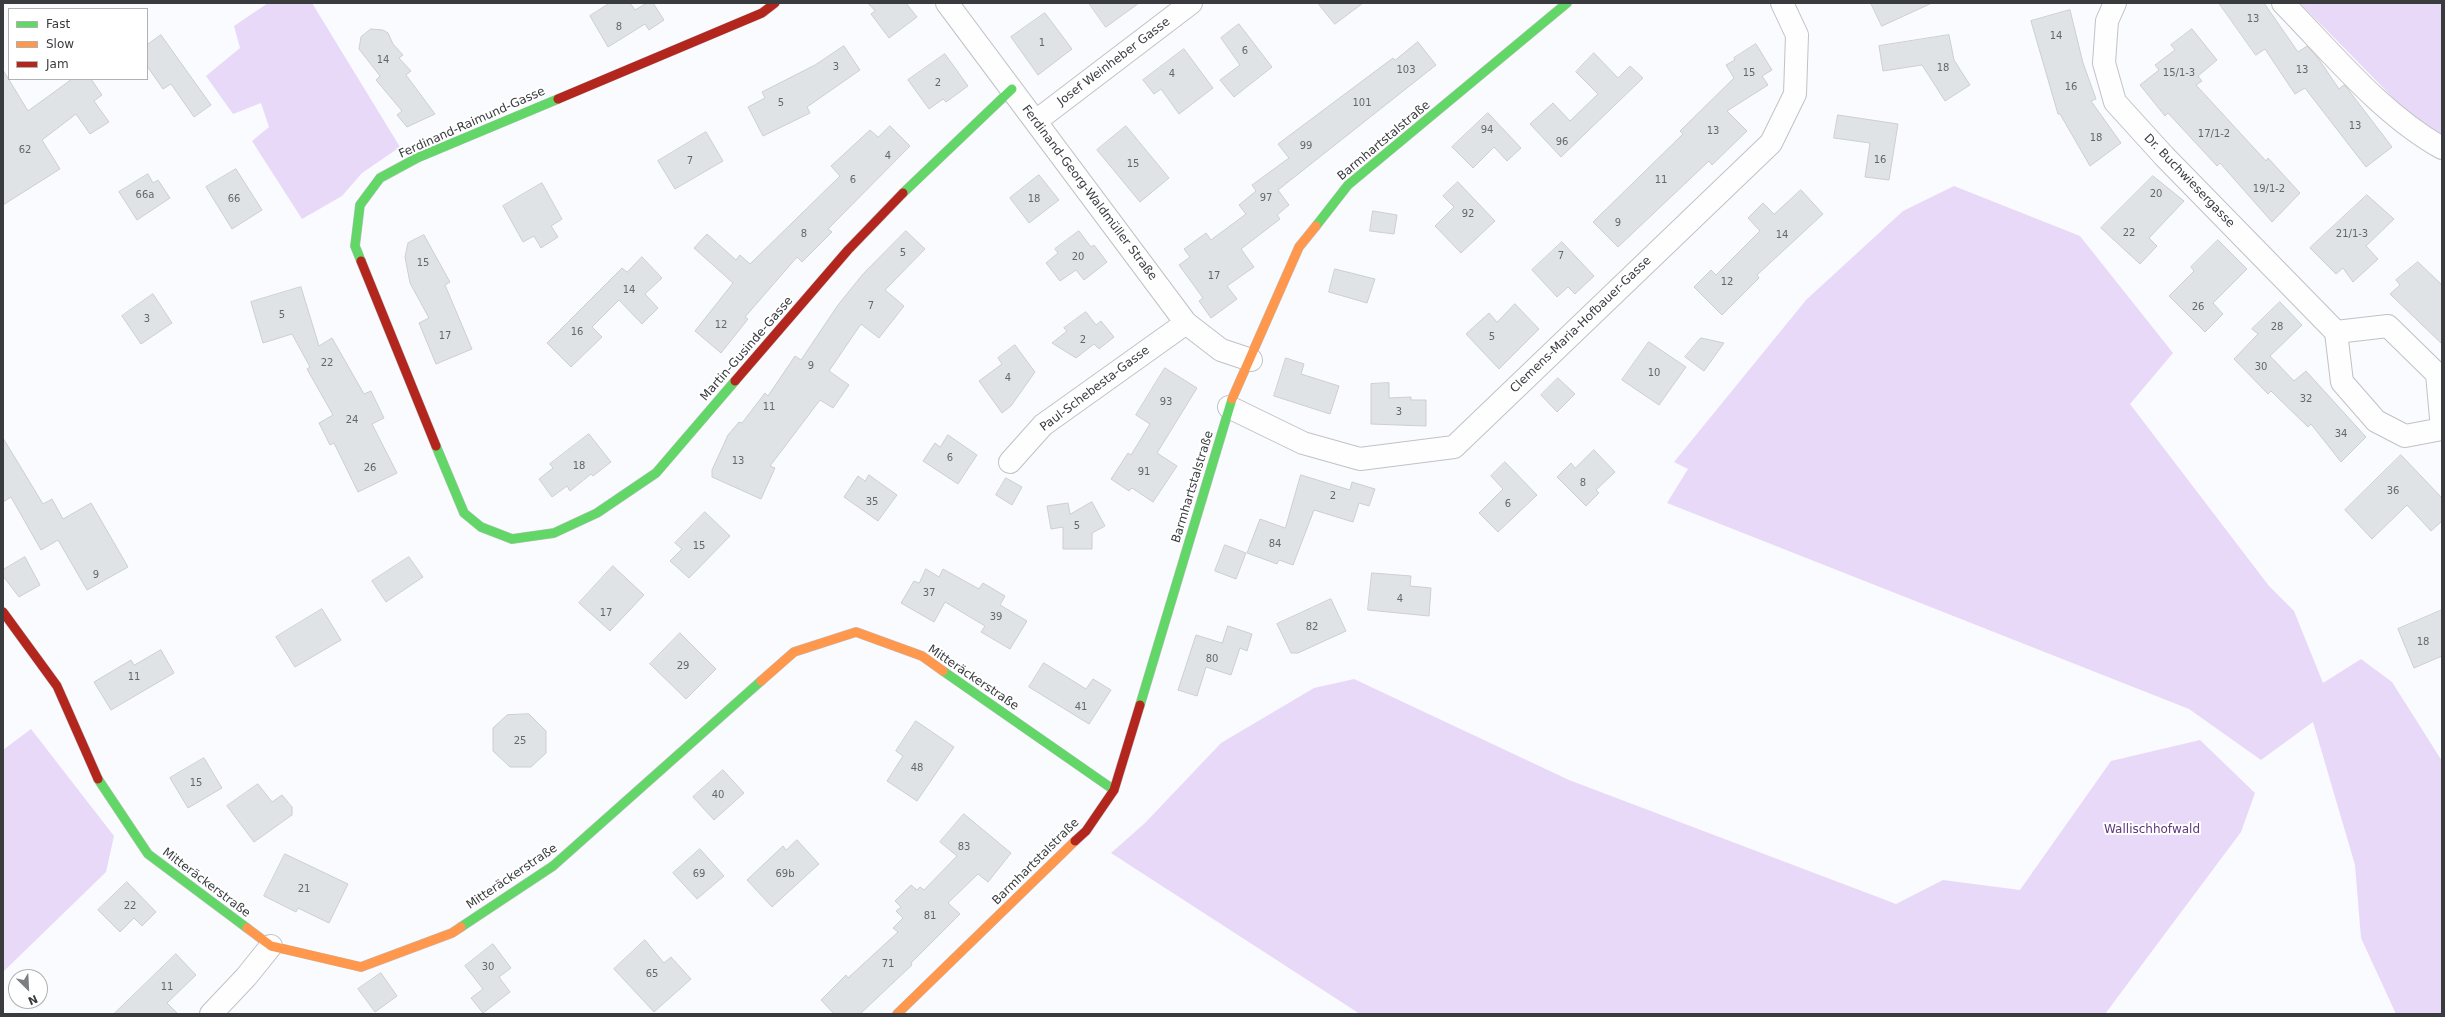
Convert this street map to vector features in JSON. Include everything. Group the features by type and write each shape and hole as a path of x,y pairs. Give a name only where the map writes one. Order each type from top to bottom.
{"street":[{"name":"Ferdinand-Raimund-Gasse","path":"464,513 355,246 360,205 380,178 418,158 762,13 775,3"},
{"name":"Ferdinand-Georg-Waldmüller Straße","path":"947,3 1186,322 1221,350 1251,360"},
{"name":"Josef Weinheber Gasse","path":"1036,121 1191,3"},
{"name":"Barmhartstalstraße","path":"897,1014 1086,831 1114,790 1229,407 1251,360 1299,247 1348,185 1567,3"},
{"name":"Clemens-Maria-Hofbauer-Gasse","path":"1229,407 1303,442 1360,459 1454,447 1771,143 1795,94 1797,35 1782,3"},
{"name":"Dr. Buchwiesergasse","path":"2115,3 2107,21 2104,63 2115,102 2164,156 2336,332"},
{"path":"2283,3 2390,112 2422,137 2442,148"},
{"name":"Martin-Gusinde-Gasse","path":"464,513 481,527 512,539 554,533 597,513 656,473 848,250 925,171 1012,89"},
{"name":"Paul-Schebesta-Gasse","path":"1010,462 1043,425 1186,322"},
{"path":"2388,326 2437,374 2442,429 2405,436 2376,420 2342,382 2336,332 2388,326"},
{"name":"Mitteräckerstraße","path":"3,612 57,686 95,774 148,854 271,946 361,967 452,933 553,866 794,652 856,632 922,656 1114,790"},
{"path":"211,1014 246,977 271,946"}],"green space":[{"path":"268,3 312,3 400,147 362,173 342,196 302,219 252,141 269,127 261,103 233,114 206,76 240,48 234,26"},
{"path":"2300,3 2442,3 2442,136 2411,116"},
{"path":"1954,186 2080,236 2173,353 2130,404 2269,586 2294,611 2323,683 2361,659 2392,682 2442,761 2442,1014 2396,1014 2361,938 2355,865 2313,722 2261,760 2189,709 1667,503 1688,469 1674,462 1806,300 1903,211"},
{"name":"Wallischhofwald","path":"1354,679 1569,780 1896,904 1943,880 2020,890 2111,761 2200,740 2255,793 2241,832 2105,1014 1360,1014 1111,853 1145,823 1221,743 1314,688"},
{"path":"31,729 114,836 106,872 3,972 3,750"}],"building":[{"path":"610,3 630,3 635,10 647,3 653,3 664,20 649,30 645,24 608,47 590,16"},
{"path":"868,3 906,3 917,17 889,38 871,14 875,11"},
{"path":"1089,3 1139,3 1106,27"},
{"path":"1318,3 1363,3 1335,24"},
{"path":"1871,3 1932,3 1882,26"},
{"path":"2219,3 2264,3 2298,52 2307,46 2318,58 2339,89 2344,85 2347,88 2392,147 2366,167 2305,88 2295,94 2265,49 2256,55"},
{"path":"2070,10 2083,63 2096,99 2091,101 2121,143 2090,166 2060,114 2058,114 2031,21"},
{"path":"1045,13 1072,49 1038,75 1011,37"},
{"path":"1239,24 1272,67 1234,97 1220,80 1240,65 1221,38"},
{"path":"371,29 383,30 388,33 393,44 403,55 399,58 411,71 406,75 435,114 407,127 397,115 402,111 376,80 380,76 359,49 361,37"},
{"path":"2192,29 2217,60 2198,76 2202,81 2196,85 2266,161 2268,158 2300,193 2272,222 2220,163 2217,166 2168,113 2165,116 2140,85 2159,70 2155,65 2175,50 2171,45"},
{"path":"161,35 211,105 194,117 171,84 163,89 148,67 148,44"},
{"path":"1949,35 1954,60 1970,85 1945,101 1922,65 1883,71 1879,46"},
{"path":"1418,42 1436,65 1278,190 1289,205 1277,215 1280,219 1241,249 1254,267 1227,286 1237,299 1211,318 1199,301 1203,298 1179,265 1190,257 1184,249 1206,233 1211,240 1246,214 1239,205 1256,191 1252,185 1289,158 1278,144 1393,58 1395,60"},
{"path":"1756,44 1772,70 1762,76 1768,85 1727,111 1747,131 1712,165 1709,161 1618,247 1593,222 1683,134 1680,131 1734,78 1726,65"},
{"path":"844,46 860,70 807,107 810,113 763,136 748,107 765,98 762,92 815,65"},
{"path":"1184,49 1213,88 1179,114 1161,89 1154,94 1143,80"},
{"path":"1594,53 1618,78 1630,66 1643,78 1561,157 1530,124 1553,103 1570,121 1598,94 1576,72"},
{"path":"945,54 968,86 946,102 943,99 929,109 908,80"},
{"path":"3,70 28,111 71,80 92,80 102,95 94,101 109,122 90,134 76,114 42,140 60,169 3,205"},
{"path":"1488,113 1521,148 1507,161 1494,147 1473,168 1452,147"},
{"path":"1838,115 1898,124 1889,180 1865,177 1870,143 1834,138"},
{"path":"890,126 910,146 828,229 832,232 802,262 797,257 745,317 748,319 721,353 695,331 733,283 694,248 707,234 736,260 740,255 750,264 840,176 831,166 870,130 878,137"},
{"path":"1126,126 1169,178 1140,202 1097,150"},
{"path":"706,132 723,161 675,189 658,161"},
{"path":"236,169 262,210 232,229 206,187"},
{"path":"148,174 153,183 158,180 170,198 137,220 119,192"},
{"path":"1039,175 1059,200 1029,223 1010,198"},
{"path":"2153,176 2184,201 2149,238 2157,246 2140,264 2101,228"},
{"path":"1458,182 1495,221 1461,253 1435,226 1454,207 1443,196"},
{"path":"542,183 562,219 551,226 558,237 541,248 534,236 523,242 503,206"},
{"path":"1801,190 1823,214 1757,275 1759,278 1722,315 1694,287 1711,270 1716,275 1760,231 1748,218 1763,203 1774,214"},
{"path":"2367,195 2394,219 2366,246 2378,259 2353,282 2343,268 2336,274 2310,248"},
{"path":"1373,211 1397,215 1394,234 1370,231"},
{"path":"906,231 925,249 885,290 904,306 879,338 861,324 829,371 849,385 833,408 820,400 770,466 775,468 761,499 712,477 712,470 728,435 739,422 742,423 765,393 768,396 795,356 801,360 838,305 863,274"},
{"path":"1079,231 1091,247 1094,245 1107,262 1084,280 1076,270 1060,281 1046,263 1058,253 1055,249"},
{"path":"424,235 450,282 445,285 472,349 436,364 419,323 429,318 410,283 405,257 408,243"},
{"path":"2218,240 2247,269 2213,303 2223,314 2205,332 2169,296 2194,271 2191,267"},
{"path":"1562,242 1594,276 1575,294 1568,287 1557,297 1532,270"},
{"path":"642,257 662,278 645,294 658,308 642,324 619,300 592,327 602,337 571,367 547,343 622,268 627,272"},
{"path":"2418,262 2442,285 2442,344 2390,294 2400,285 2396,280"},
{"path":"1335,269 1375,279 1367,303 1329,292"},
{"path":"301,287 319,346 332,338 364,394 371,391 384,418 372,424 397,473 358,492 334,443 330,445 319,423 333,415 307,369 310,367 292,334 263,343 251,302"},
{"path":"153,294 172,323 141,344 122,316"},
{"path":"2280,302 2302,325 2270,356 2294,381 2306,371 2366,437 2341,462 2311,424 2308,427 2271,391 2268,394 2234,359 2258,334 2252,329"},
{"path":"1515,304 1539,329 1499,369 1466,334 1489,313 1497,322"},
{"path":"1086,312 1096,325 1101,321 1114,337 1099,349 1094,344 1076,358 1052,343 1067,331 1064,328"},
{"path":"1701,338 1724,343 1704,371 1685,357"},
{"path":"1649,342 1686,367 1659,405 1622,380"},
{"path":"1015,345 1035,372 1011,406 1002,413 979,381 1002,364 998,358"},
{"path":"1286,358 1304,364 1301,374 1339,386 1330,414 1274,396"},
{"path":"1165,368 1197,388 1157,453 1177,466 1153,502 1132,488 1129,491 1111,479 1128,453 1131,455 1150,424 1136,415"},
{"path":"1558,378 1575,394 1557,412 1541,395"},
{"path":"1389,383 1389,398 1411,397 1411,400 1426,400 1426,426 1371,424 1371,384"},
{"path":"589,434 611,462 593,476 591,474 570,491 567,486 552,497 539,479 553,468 550,464"},
{"path":"948,435 977,455 958,484 923,461 935,443 940,447"},
{"path":"3,438 43,504 52,499 63,519 91,503 128,567 87,590 58,540 41,550 11,497 3,502"},
{"path":"1594,450 1615,472 1596,490 1599,493 1586,506 1557,477 1571,463 1575,468"},
{"path":"2401,455 2442,498 2442,521 2431,531 2407,505 2372,539 2345,510"},
{"path":"1505,462 1537,495 1498,532 1479,513 1503,489 1491,476"},
{"path":"869,475 897,495 878,521 844,497 858,476 865,481"},
{"path":"1301,475 1350,490 1352,482 1375,489 1369,506 1359,503 1353,522 1314,510 1293,565 1279,560 1277,564 1247,553 1260,519 1285,528"},
{"path":"1006,478 1022,487 1012,505 996,495"},
{"path":"1092,502 1105,526 1092,533 1092,549 1063,549 1063,527 1051,529 1047,506 1068,503 1070,514"},
{"path":"705,512 730,536 689,578 670,561 682,549 675,543"},
{"path":"1225,545 1246,553 1236,579 1215,571"},
{"path":"25,557 40,585 19,597 3,576 3,570"},
{"path":"409,557 423,577 386,602 372,581"},
{"path":"613,566 644,595 610,631 579,603"},
{"path":"926,569 939,577 943,569 979,589 983,583 1005,596 1000,605 1027,621 1010,649 981,632 985,626 945,602 934,622 901,603 914,581 919,583"},
{"path":"1372,573 1411,576 1410,586 1431,588 1429,616 1368,610"},
{"path":"1331,599 1346,631 1298,653 1291,653 1277,624"},
{"path":"322,609 341,640 295,667 276,637"},
{"path":"2442,610 2442,656 2414,668 2398,629"},
{"path":"1228,626 1252,634 1247,651 1240,648 1231,675 1206,667 1197,696 1178,690 1196,635 1222,643"},
{"path":"680,633 716,669 686,699 650,664"},
{"path":"161,650 174,673 111,710 94,682 131,660 134,665"},
{"path":"1044,663 1086,689 1093,679 1111,690 1089,724 1029,687"},
{"path":"529,714 546,731 546,753 531,767 510,767 493,751 493,728 507,715"},
{"path":"916,721 954,747 917,801 887,781 903,756 896,751"},
{"path":"204,758 222,788 188,808 170,778"},
{"path":"723,770 744,793 714,820 693,797"},
{"path":"258,784 272,802 282,795 292,807 292,815 254,842 227,806"},
{"path":"964,814 1011,853 988,882 978,874 948,903 960,914 911,963 912,965 860,1014 834,1014 821,1000 846,975 848,978 898,932 893,928 903,918 896,911 901,907 895,901 911,885 917,890 920,887 924,890 957,856 940,842"},
{"path":"797,840 819,864 772,907 747,880 783,846 786,850"},
{"path":"700,849 724,876 697,899 673,873"},
{"path":"285,854 348,884 329,923 298,908 296,912 264,896"},
{"path":"127,882 156,912 142,926 134,918 120,932 98,910"},
{"path":"645,940 664,963 671,957 691,979 654,1012 614,969"},
{"path":"493,944 511,968 499,977 510,992 483,1013 471,998 483,989 465,966"},
{"path":"176,954 196,975 167,1003 178,1014 114,1014"},
{"path":"381,973 397,996 375,1012 358,989"}],"traffic: fast":[{"path":"1316,226 1348,185 1567,3"},
{"path":"903,193 1012,89"},
{"path":"361,261 355,246 360,205 380,178 417,158 558,99"},
{"path":"436,446 464,513 481,527 512,539 554,533 597,513 656,473 735,381"},
{"path":"1140,705 1232,399"},
{"path":"943,671 1114,790"},
{"path":"461,927 553,866 761,681"},
{"path":"98,779 148,854 247,928"}],"traffic: slow":[{"path":"1232,399 1299,247 1316,226"},
{"path":"761,681 794,652 856,632 922,656 943,671"},
{"path":"897,1014 1075,841"},
{"path":"247,928 271,946 361,967 452,933 461,927"}],"traffic: jam":[{"path":"558,99 762,13 775,3"},
{"path":"735,381 848,250 903,193"},
{"path":"361,261 436,446"},
{"path":"3,612 57,686 98,779"},
{"path":"1075,841 1086,831 1114,790 1140,705"}]}
